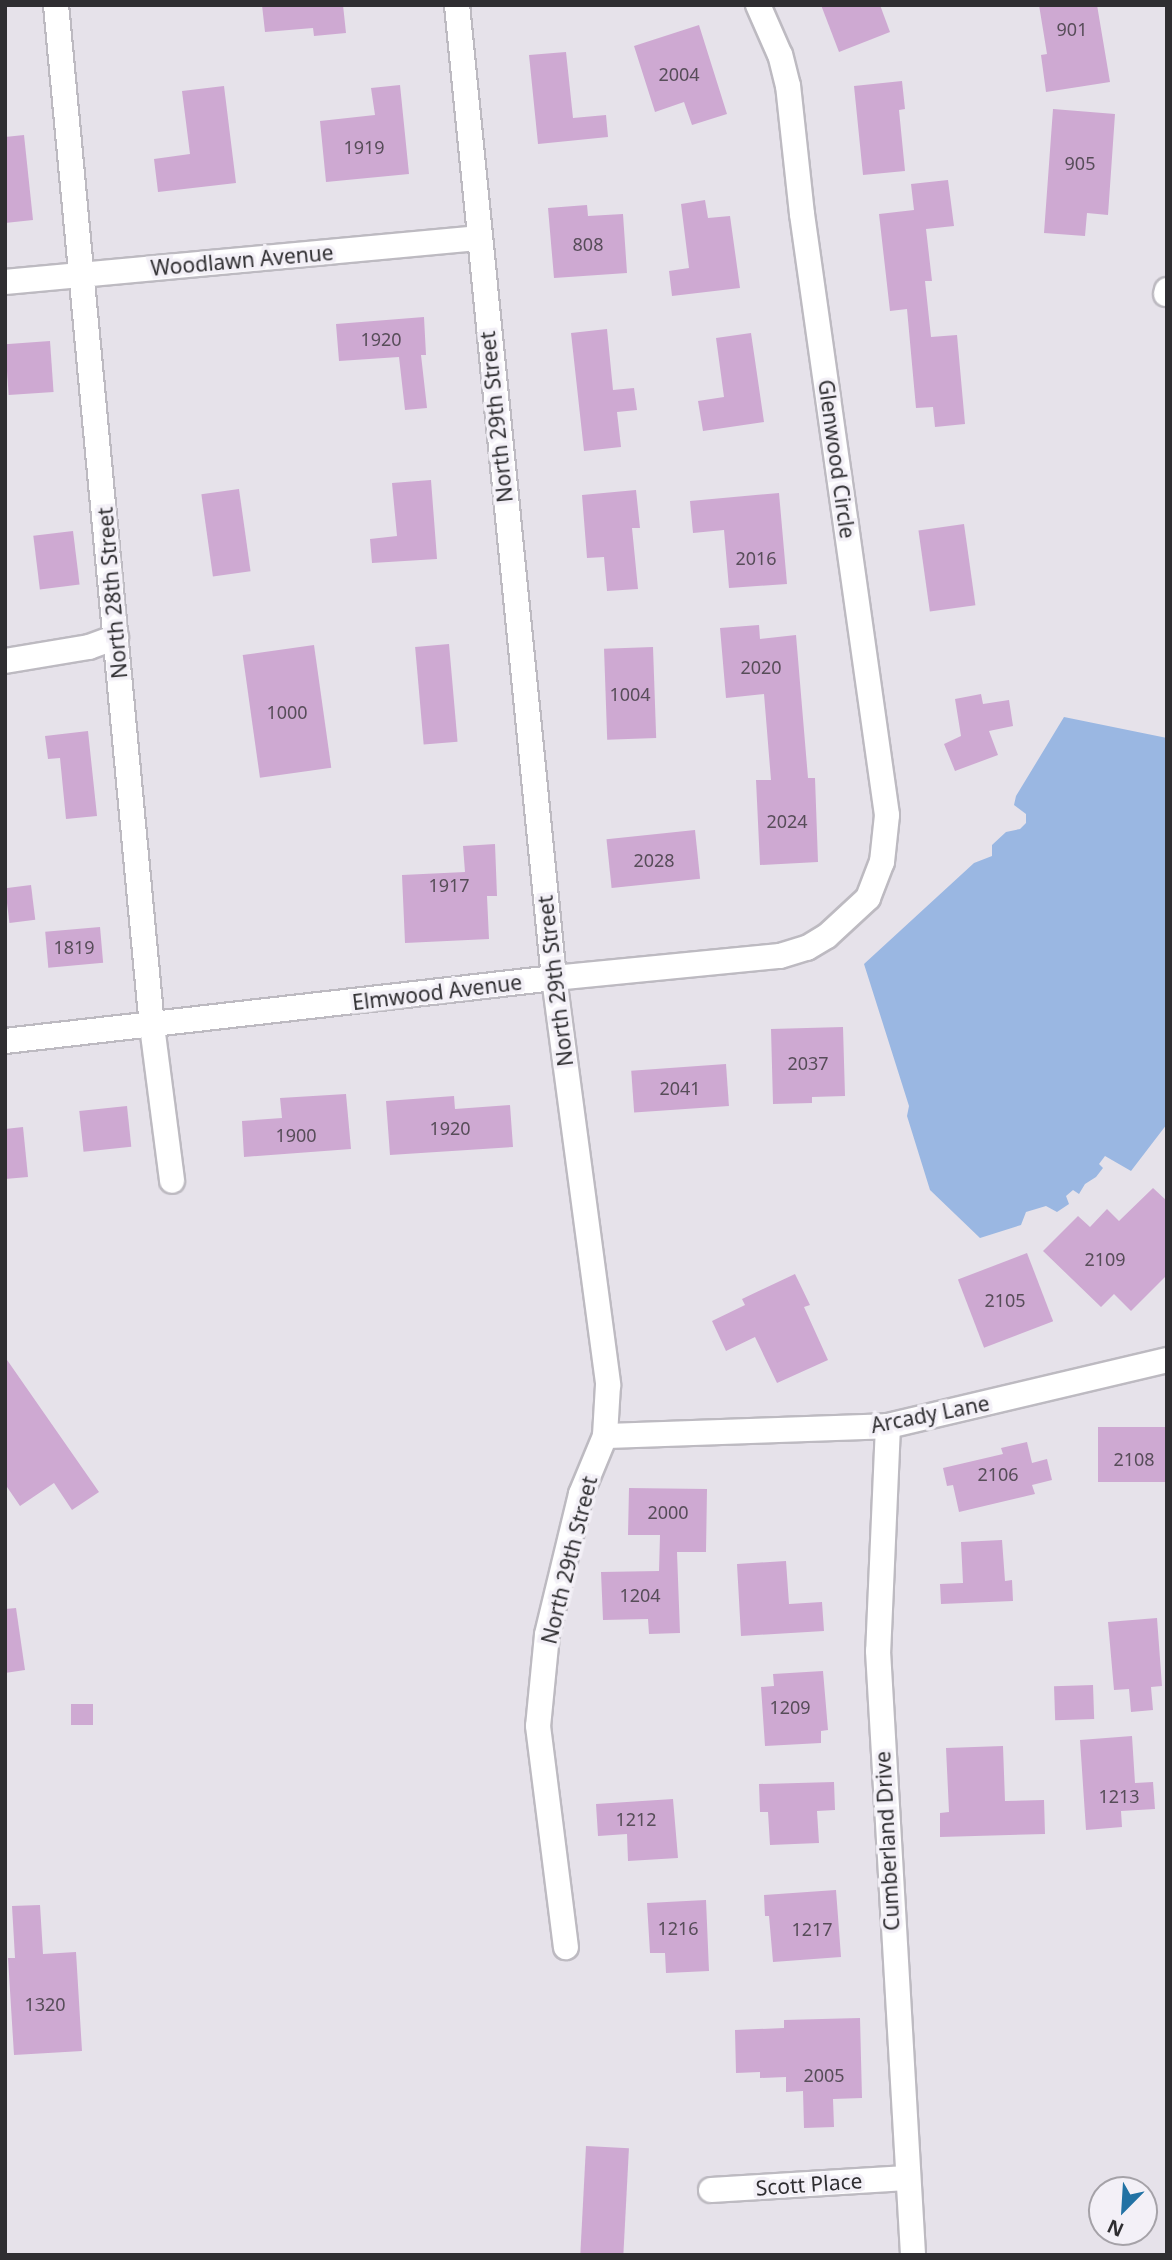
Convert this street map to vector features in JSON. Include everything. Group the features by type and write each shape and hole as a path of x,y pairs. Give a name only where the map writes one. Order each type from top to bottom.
{"street":[{"name":"North 28th Street","path":"56,5 152,1026 172,1181"},
{"name":"North 29th Street","path":"457,5 554,978 608,1385 605,1436 581,1494 547,1635 538,1726 566,1947"},
{"name":"Glenwood Circle","path":"758,5 780,55 788,86 802,214 887,815 882,862 869,898 857,911"},
{"name":"Woodlawn Avenue","path":"5,282 479,238"},
{"path":"5,661 89,647 116,637"},
{"name":"Elmwood Avenue","path":"5,1041 554,978 779,956 807,948 857,911"},
{"name":"Arcady Lane","path":"605,1436 888,1426 1167,1360"},
{"name":"Cumberland Drive","path":"888,1426 878,1651 913,2255"},
{"name":"Scott Place","path":"711,2190 907,2178"}],"water":[{"path":"1064,717 1167,738 1167,1124 1131,1171 1105,1156 1099,1164 1103,1168 1096,1177 1085,1184 1079,1194 1073,1190 1066,1196 1069,1204 1057,1212 1046,1206 1026,1212 1021,1225 980,1238 930,1190 907,1116 909,1106 864,964 974,863 992,856 992,845 1006,832 1020,829 1026,823 1026,814 1014,805 1016,796"}],"building":[{"path":"262,5 343,5 346,33 314,36 313,28 265,32"},
{"path":"821,5 880,5 890,32 839,52"},
{"path":"1039,5 1097,5 1110,82 1046,92 1041,55 1047,54"},
{"path":"699,25 727,114 692,125 684,102 655,112 634,46"},
{"path":"566,52 573,118 606,115 608,137 538,144 529,55"},
{"path":"902,81 905,109 899,110 905,171 863,175 854,86"},
{"path":"400,85 409,174 326,182 320,121 375,115 371,88"},
{"path":"224,86 236,183 158,192 154,159 190,154 182,91"},
{"path":"1053,109 1115,114 1108,215 1087,213 1085,236 1044,233"},
{"path":"24,135 33,220 5,223 5,137"},
{"path":"948,180 954,226 926,229 932,281 925,281 931,337 957,335 965,424 935,427 933,407 916,408 907,309 890,311 879,214 914,210 911,184"},
{"path":"705,200 708,218 730,216 740,288 672,296 669,271 689,268 681,204"},
{"path":"587,205 588,216 623,214 627,273 554,278 548,208"},
{"path":"424,317 426,355 421,355 427,408 405,410 399,357 339,361 336,324"},
{"path":"607,329 613,390 634,388 637,410 617,412 621,447 584,451 571,333"},
{"path":"751,333 764,422 703,431 698,401 724,397 716,338"},
{"path":"50,341 54,392 9,395 5,344"},
{"path":"431,480 437,559 372,563 370,539 397,536 392,483"},
{"path":"239,489 251,571 213,576 201,494"},
{"path":"636,490 640,528 632,528 638,589 607,591 604,557 587,558 582,495"},
{"path":"779,493 787,584 729,588 724,530 693,533 690,501"},
{"path":"964,524 975,605 930,612 918,530"},
{"path":"73,531 80,585 40,589 33,536"},
{"path":"759,625 760,639 796,635 808,778 815,778 818,862 760,865 756,780 771,780 764,694 726,698 720,628"},
{"path":"449,644 458,742 424,745 415,647"},
{"path":"314,645 331,768 260,778 243,655"},
{"path":"653,647 656,738 607,740 604,649"},
{"path":"981,694 983,704 1009,700 1013,726 989,731 998,755 955,771 944,744 961,736 955,699"},
{"path":"88,731 97,816 66,819 60,758 48,759 45,736"},
{"path":"695,830 700,879 612,888 606,839"},
{"path":"495,844 497,896 487,896 489,939 405,943 402,875 465,872 463,846"},
{"path":"31,885 35,920 9,923 5,888"},
{"path":"100,927 103,963 48,968 45,932"},
{"path":"843,1027 845,1096 812,1097 812,1103 773,1104 771,1029"},
{"path":"726,1064 729,1106 634,1113 631,1071"},
{"path":"346,1094 351,1149 244,1157 242,1121 282,1118 280,1098"},
{"path":"454,1096 455,1109 510,1105 513,1147 390,1155 386,1101"},
{"path":"127,1106 131,1147 84,1152 79,1111"},
{"path":"23,1127 28,1177 5,1179 5,1129"},
{"path":"1153,1188 1167,1201 1167,1275 1131,1311 1114,1294 1101,1307 1043,1251 1078,1216 1090,1227 1107,1209 1119,1221"},
{"path":"1027,1253 1053,1321 984,1348 958,1280"},
{"path":"795,1274 810,1305 804,1307 828,1360 777,1383 755,1337 726,1351 712,1321 745,1305 742,1299"},
{"path":"5,1357 99,1492 72,1510 54,1483 20,1506 5,1484"},
{"path":"1098,1427 1167,1427 1167,1482 1098,1482"},
{"path":"1027,1442 1032,1463 1047,1459 1052,1480 1032,1485 1035,1494 959,1512 953,1485 947,1486 943,1468 1003,1454 1001,1448"},
{"path":"629,1488 707,1489 706,1552 677,1552 680,1633 649,1634 648,1619 603,1620 601,1572 659,1571 660,1535 628,1535"},
{"path":"1002,1540 1005,1581 1012,1580 1013,1601 941,1604 940,1584 963,1583 961,1542"},
{"path":"786,1561 789,1604 822,1602 824,1631 741,1636 737,1564"},
{"path":"16,1608 25,1670 5,1673 5,1609"},
{"path":"1157,1618 1162,1686 1151,1687 1153,1710 1131,1712 1129,1689 1114,1690 1108,1622"},
{"path":"823,1671 828,1730 821,1731 821,1743 765,1746 761,1687 774,1686 773,1674"},
{"path":"1093,1685 1094,1719 1055,1720 1054,1686"},
{"path":"71,1704 93,1704 93,1725 71,1725"},
{"path":"1132,1736 1135,1783 1153,1782 1155,1809 1121,1811 1122,1827 1086,1830 1080,1740"},
{"path":"1003,1746 1005,1801 1044,1800 1045,1834 940,1837 940,1813 949,1812 946,1748"},
{"path":"834,1782 835,1810 817,1811 819,1843 770,1845 768,1812 760,1812 759,1784"},
{"path":"673,1799 678,1858 628,1861 627,1834 598,1836 596,1804"},
{"path":"836,1890 841,1957 773,1962 769,1916 765,1916 764,1895"},
{"path":"706,1900 709,1971 666,1973 665,1953 650,1953 647,1903"},
{"path":"40,1905 43,1954 76,1952 82,2051 14,2055 8,1958 15,1958 12,1906"},
{"path":"860,2018 862,2098 833,2099 834,2127 804,2128 803,2091 786,2092 786,2077 760,2078 760,2072 736,2073 735,2030 784,2028 784,2020"},
{"path":"586,2146 629,2148 623,2255 580,2255"}]}
